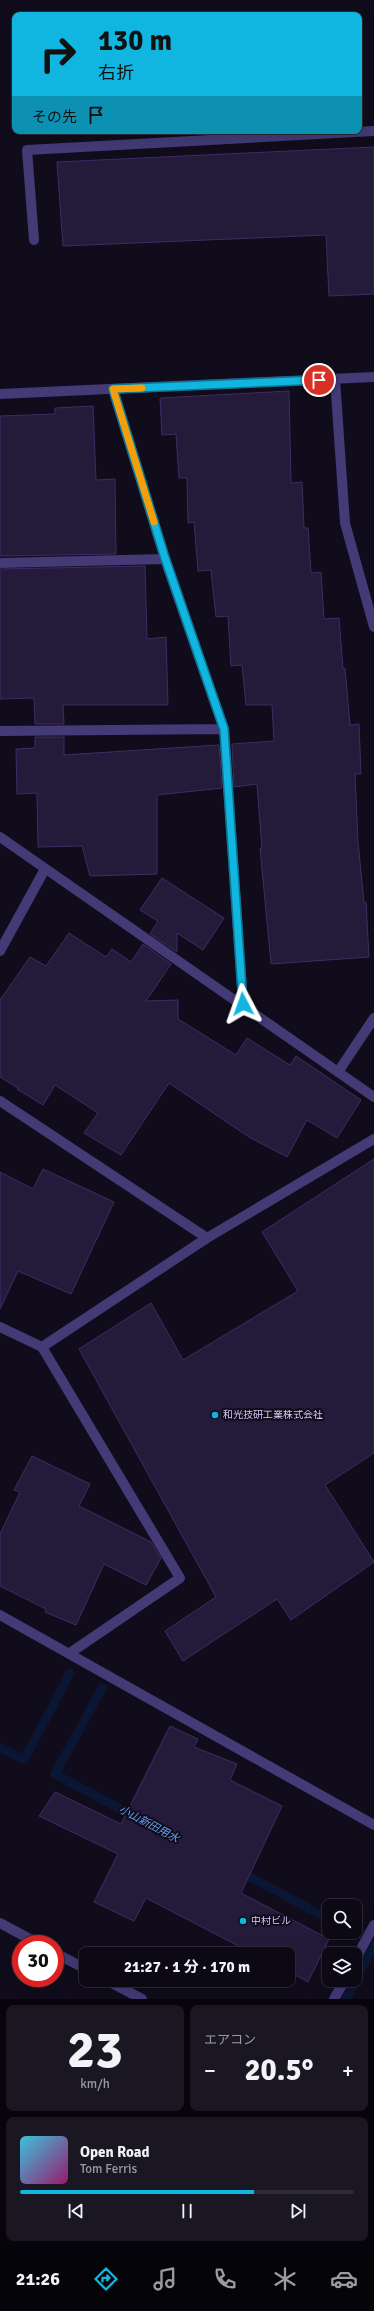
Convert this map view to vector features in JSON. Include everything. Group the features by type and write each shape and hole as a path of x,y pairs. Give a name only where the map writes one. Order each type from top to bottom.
{"street":[{"path":"362,132 374,131"},
{"path":"34,240 27,150 319,134"},
{"path":"0,394 374,377"},
{"path":"335,379 344,523 374,627"},
{"path":"113,389 165,558 224,729 243,1004"},
{"path":"0,563 165,558"},
{"path":"0,731 224,729"},
{"path":"0,837 44,869 243,1004 374,1097"},
{"path":"0,951 44,869"},
{"path":"338,1072 374,1018"},
{"path":"0,1101 207,1238"},
{"path":"42,1347 207,1238 374,1139"},
{"path":"0,1327 42,1347 180,1578 70,1654"},
{"path":"0,1615 374,1825"},
{"path":"0,1923 22,1935"},
{"path":"362,1947 374,1925"},
{"path":"64,1958 79,1965"},
{"path":"119,1987 142,1999"},
{"path":"334,1999 340,1987"}],"building":[{"path":"374,147 374,294 329,296 326,235 63,246 57,162"},
{"path":"289,391 291,483 302,482 304,528 308,528 311,573 321,572 324,619 339,618 343,669 345,668 350,725 359,724 361,774 355,774 358,842 364,903 366,902 369,957 271,964 260,848 262,848 257,784 234,787 232,744 274,741 272,705 246,705 242,665 231,666 228,616 216,617 211,570 198,571 194,522 188,523 187,478 179,478 176,434 162,435 160,398"},
{"path":"93,406 96,480 115,479 116,554 0,556 0,416 55,414 55,408"},
{"path":"145,566 147,639 166,637 168,705 63,705 64,724 35,724 34,698 0,699 0,569"},
{"path":"35,737 64,737 64,755 219,745 222,788 157,795 157,874 90,876 82,846 38,847 37,793 17,794 16,749 35,748"},
{"path":"162,878 224,918 203,950 177,933 177,952 150,934 158,921 140,910"},
{"path":"69,933 106,957 112,949 131,962 143,944 171,964 146,1001 178,1000 178,1019 236,1055 247,1038 290,1065 296,1056 361,1100 337,1138 307,1120 287,1157 249,1137 169,1083 121,1155 84,1133 98,1113 55,1085 43,1105 0,1077 0,1000 30,957 46,966"},
{"path":"374,1159 374,1453 325,1485 374,1562 291,1620 277,1599 183,1661 165,1631 216,1597 79,1349 151,1303 183,1360 298,1291 262,1232"},
{"path":"43,1169 114,1202 71,1294 18,1271 0,1309 0,1172 33,1189"},
{"path":"32,1456 90,1484 79,1506 151,1542 161,1558 146,1585 104,1564 76,1625 45,1612 46,1609 0,1586 0,1534 20,1492 14,1490"},
{"path":"170,1726 198,1739 194,1747 237,1764 230,1780 282,1806 241,1893 322,1935 322,1939 329,1939 325,1947 322,1947 322,1953 308,1982 295,1975 295,1947 240,1947 146,1898 134,1921 94,1902 118,1854 39,1816 55,1792 121,1824"}],"waterway":[{"name":"小山新田用水","path":"0,1747 24,1760 70,1673"},
{"name":"小山新田用水","path":"102,1688 55,1774 137,1818"},
{"name":"小山新田用水","path":"239,1871 322,1915"},
{"name":"小山新田用水","path":"346,1999 374,1945"}],"slow traffic":[{"path":"142,388 113,389 154,522"}],"place":[{"name":"和光技研工業株式会社","path":"215,1415"},
{"name":"中村ビル","path":"243,1921"}],"route":[{"path":"243,1004 224,729 165,558 113,389 319,380"}]}
